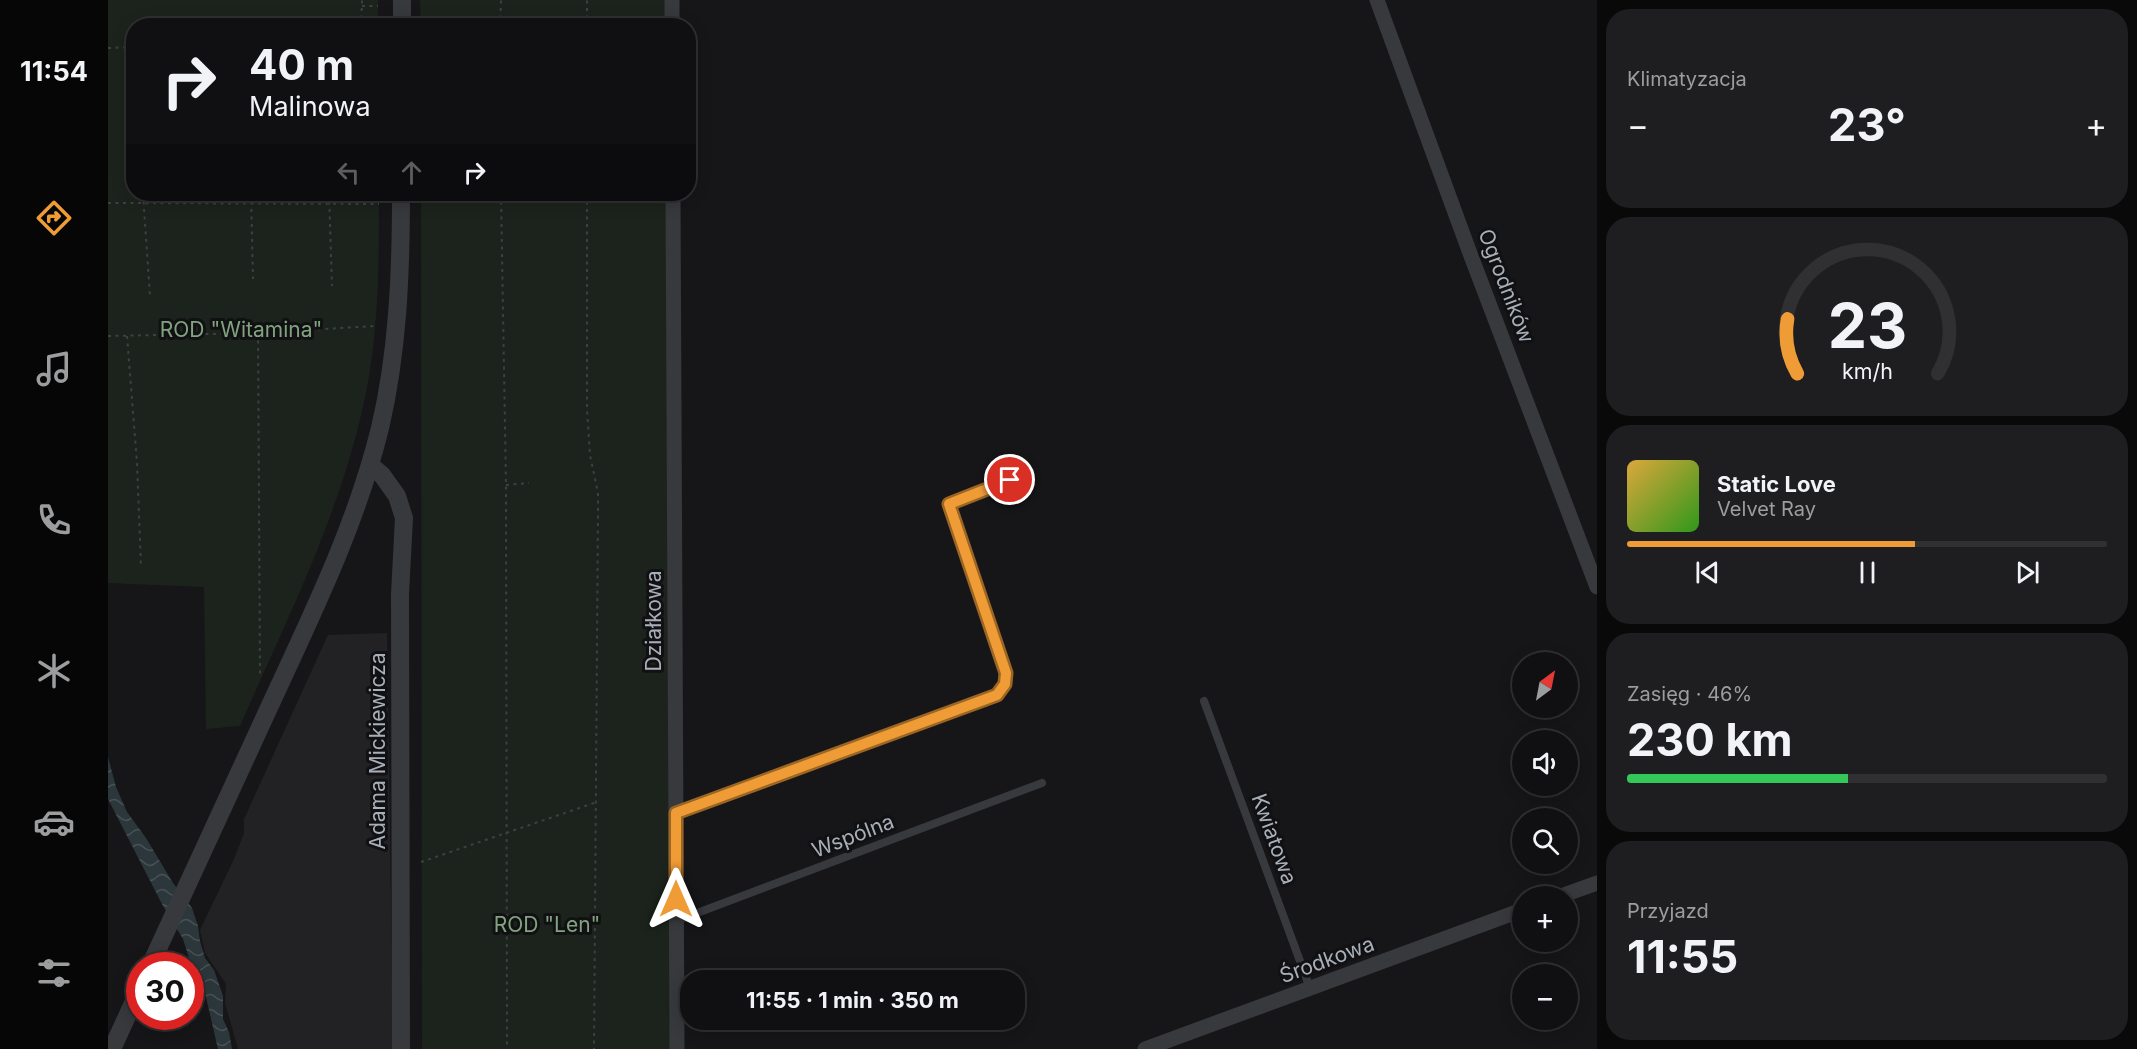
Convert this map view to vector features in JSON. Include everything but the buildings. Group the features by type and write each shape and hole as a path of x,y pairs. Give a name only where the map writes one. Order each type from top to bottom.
{"street":[{"path":"402,0 402,18"},
{"path":"672,0 672,18"},
{"name":"Ogrodników","path":"1377,0 1597,587"},
{"path":"156,952 314,610 359,501 387,391 395,338 399,291 401,201"},
{"name":"Działkowa","path":"673,201 677,1049"},
{"name":"Adama Mickiewicza","path":"370,465 382,475 397,496 404,518 400,594 401,1049"},
{"path":"1578,890 1597,883"},
{"name":"Środkowa","path":"1145,1049 1164,1046 1310,988 1512,914"},
{"path":"112,1049 126,1018"}],"lane":[{"path":"676,813 997,695 1005,684 1006,673 949,504 1010,480"},
{"name":"Kwiatowa","path":"1204,701 1310,988"},
{"name":"Wspólna","path":"676,921 1042,783"}],"path":[{"path":"362,0 362,18"},
{"path":"500,18 501,0"},
{"path":"587,0 587,18"},
{"path":"362,6 378,6"},
{"path":"108,48 126,47"},
{"path":"501,201 506,485 507,1049"},
{"path":"587,201 587,409 590,455 598,493 594,1049"},
{"path":"251,202 253,279"},
{"path":"108,203 329,202 379,204"},
{"path":"329,202 332,286"},
{"path":"144,203 150,296"},
{"path":"108,336 258,333 374,326"},
{"path":"258,333 260,676"},
{"path":"127,336 137,462 141,567"},
{"path":"506,485 529,483"},
{"path":"421,862 595,803"}],"shaded area":[{"path":"387,633 393,1049 238,1049 225,1003 226,984 205,953 200,930 234,859 244,833 244,819 328,635"}],"green space":[{"name":"ROD \"Witamina\"","path":"108,0 378,0 378,18 126,18 126,201 379,201 378,276 375,331 368,385 339,492 309,571 240,726 206,729 204,587 108,583"},
{"path":"420,0 667,0 667,18 421,18"},
{"name":"ROD \"Len\"","path":"421,201 666,201 672,1049 422,1049"}],"water":[{"path":"108,757 116,787 127,812 192,908 203,952 187,952 183,939 163,906 108,799"},
{"path":"204,955 214,970 223,996 223,1019 229,1032 232,1049 218,1049 204,989"}],"route":[{"path":"676,899 676,813 997,695 1005,684 1006,673 949,504 1010,480"}]}
